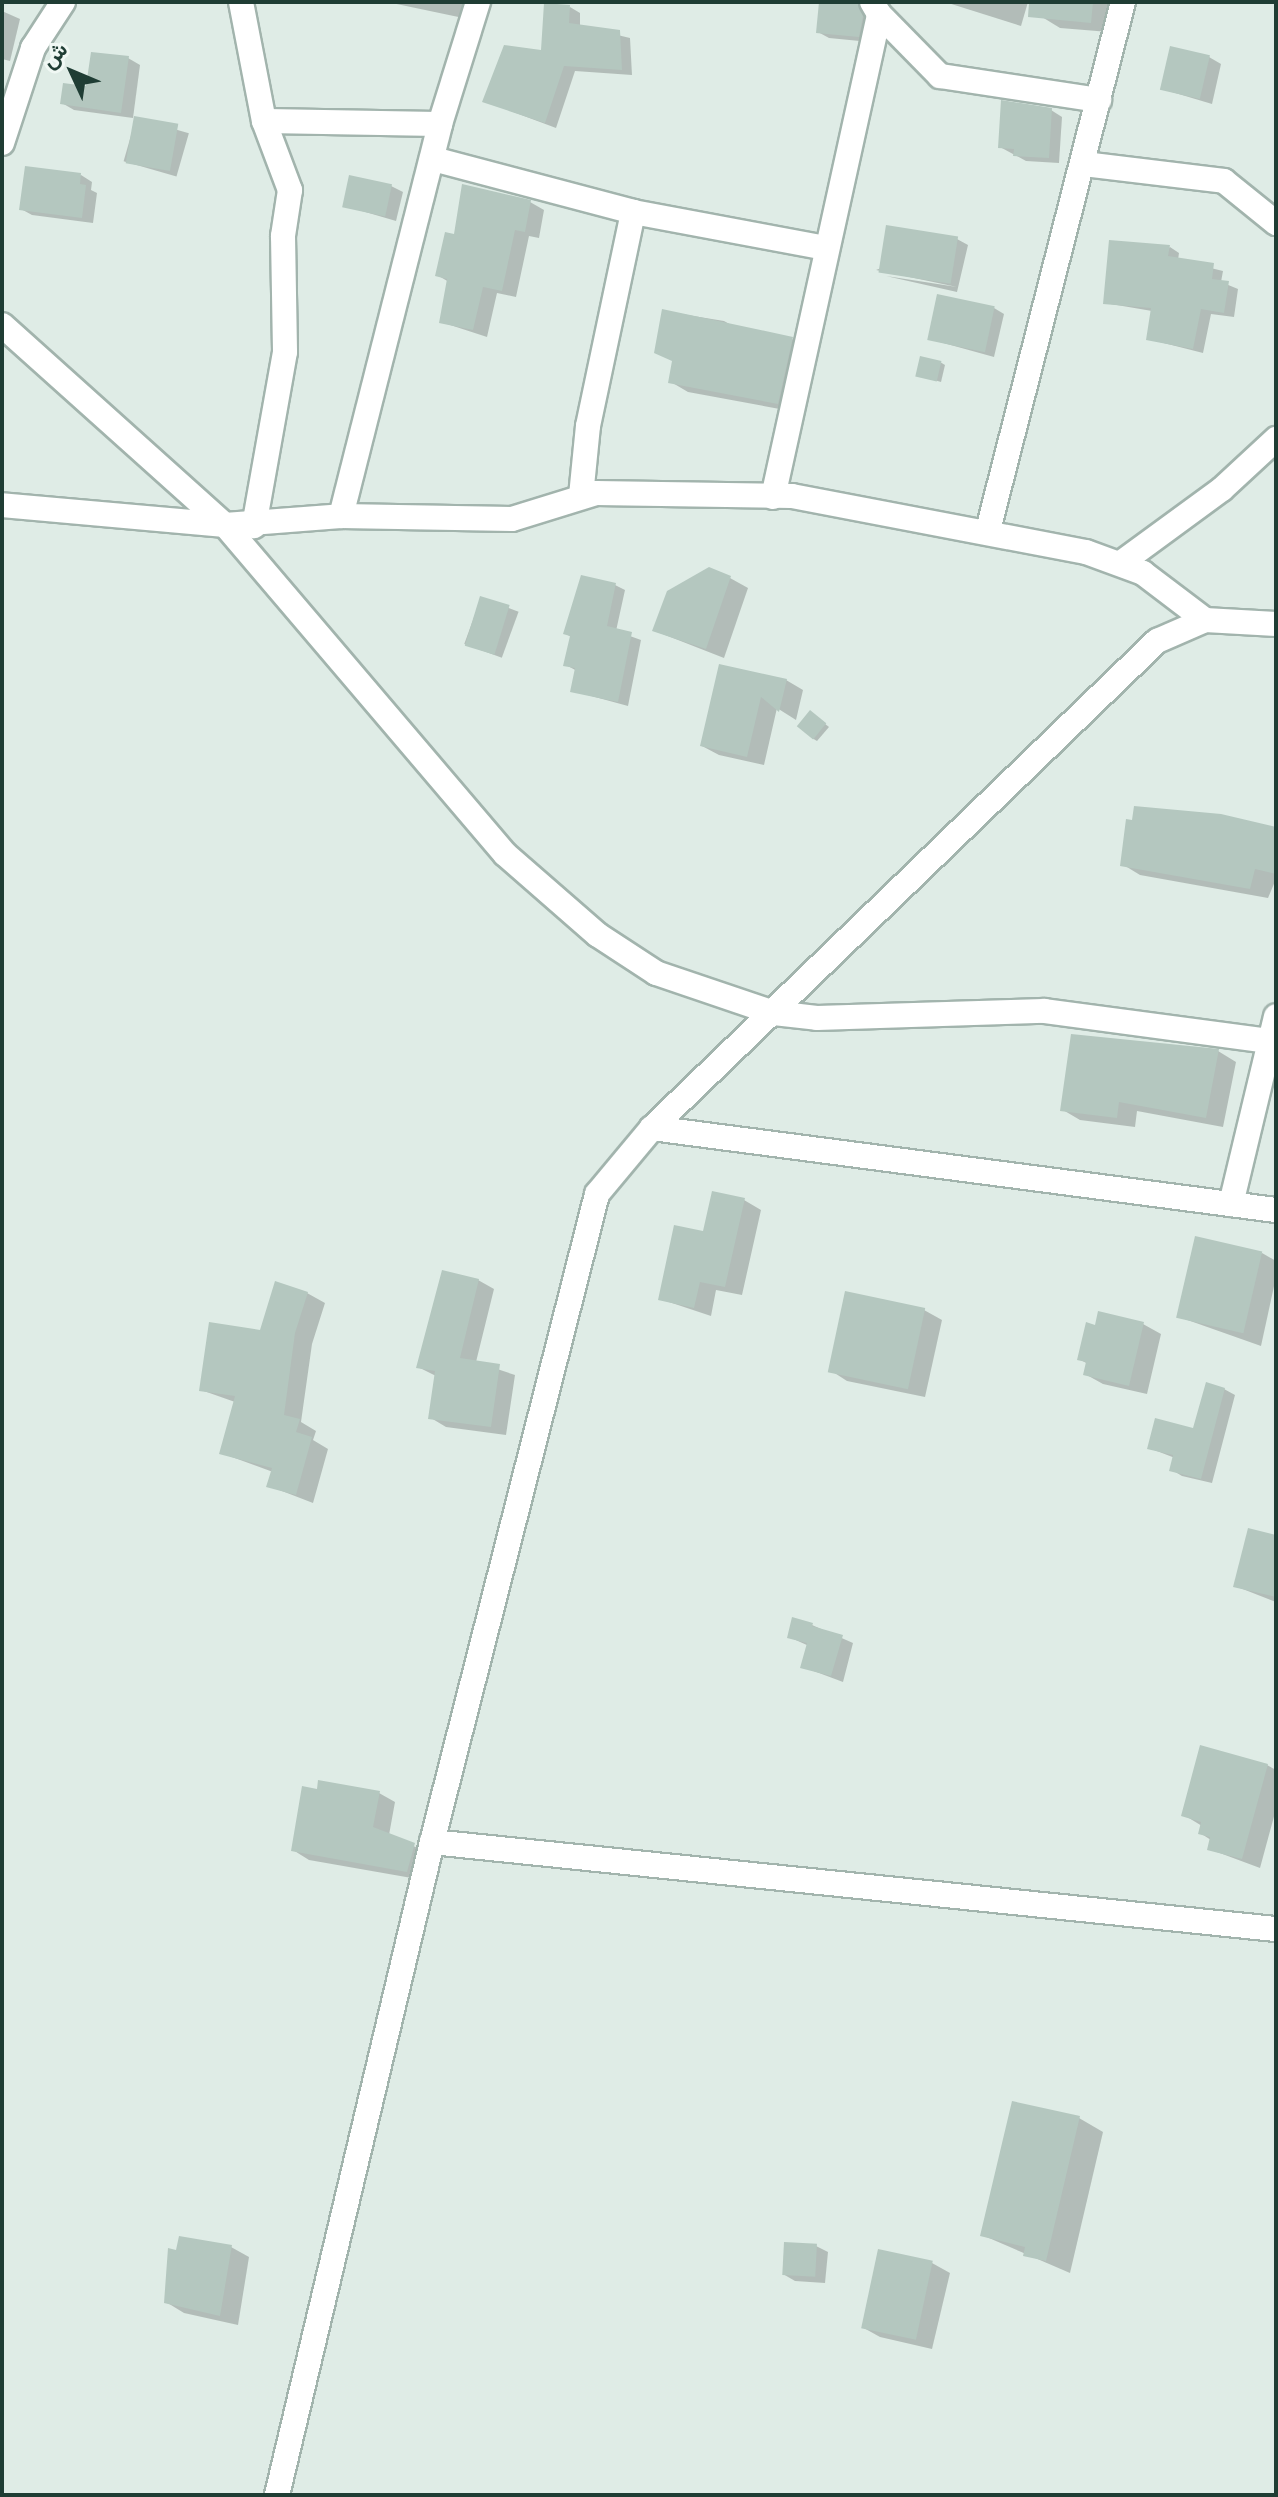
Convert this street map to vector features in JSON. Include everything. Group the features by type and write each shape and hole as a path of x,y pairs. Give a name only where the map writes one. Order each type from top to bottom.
{"street":[{"path":"2,143 33,48 63,2"},
{"path":"241,2 264,121 290,190 283,236 287,328 254,526"},
{"path":"341,516 440,124 478,2"},
{"path":"988,530 1123,2"},
{"path":"875,8 940,76 1099,100"},
{"path":"773,497 875,8"},
{"path":"264,121 440,124"},
{"path":"433,159 633,212 825,248"},
{"path":"1084,164 1224,181 1276,223"},
{"path":"581,496 588,426 633,212"},
{"path":"2,325 225,525 349,668 433,774 505,854 559,903 628,958 656,973 774,1013 829,1018 1044,1011 1270,1041"},
{"path":"1121,563 1222,489 1276,439"},
{"path":"2,505 254,526 341,516 512,519 581,496 773,497 843,503 988,530 1121,563 1163,585 1205,620"},
{"path":"277,2495 432,1842 587,1223 609,1177 652,1128 1144,652 1172,631 1205,620 1276,624"},
{"path":"1231,1204 1276,1016"},
{"path":"652,1128 1276,1210"},
{"path":"432,1842 1276,1929"}],"building":[{"path":"819,2 857,2 863,16 859,37 816,33"},
{"path":"1029,2 1093,2 1091,23 1028,17"},
{"path":"544,3 570,5 569,23 620,30 622,70 564,66 545,123 482,102 504,45 541,50"},
{"path":"1170,46 1210,55 1200,99 1160,90"},
{"path":"91,52 129,56 121,113 60,104 63,83 86,86"},
{"path":"1001,100 1052,108 1049,158 1013,156 1014,149 998,148"},
{"path":"134,116 178,124 170,171 126,163"},
{"path":"25,166 81,173 80,184 86,185 82,218 19,210"},
{"path":"349,175 392,184 385,216 342,207"},
{"path":"462,184 531,200 525,232 515,230 502,291 483,287 473,330 439,323 447,279 435,276 445,232 454,234"},
{"path":"886,225 958,236 951,284 878,272"},
{"path":"1109,240 1170,245 1168,256 1214,263 1212,279 1229,281 1224,313 1201,309 1193,349 1146,340 1151,308 1103,304"},
{"path":"937,294 995,306 985,352 927,340"},
{"path":"662,309 793,337 778,404 668,383 672,361 654,353"},
{"path":"920,356 941,361 937,381 915,376"},
{"path":"709,567 731,576 706,649 652,631 667,591"},
{"path":"581,575 616,583 607,626 632,632 618,702 570,692 575,668 563,666 570,636 563,634"},
{"path":"480,596 510,605 494,655 465,646"},
{"path":"719,664 787,679 779,712 761,697 747,757 700,746"},
{"path":"810,710 826,723 813,740 797,726"},
{"path":"1134,806 1221,814 1276,827 1276,874 1255,869 1250,889 1120,866 1126,819 1132,820"},
{"path":"1071,1034 1219,1049 1206,1118 1119,1102 1117,1118 1060,1111"},
{"path":"712,1191 745,1198 725,1287 700,1282 694,1308 658,1300 674,1225 703,1231"},
{"path":"1195,1236 1262,1252 1243,1333 1176,1318"},
{"path":"442,1270 479,1279 460,1358 500,1364 491,1427 428,1419 435,1371 416,1368"},
{"path":"275,1281 308,1292 295,1333 284,1415 300,1419 296,1432 312,1437 296,1495 266,1487 272,1468 219,1454 235,1396 199,1391 209,1322 260,1330"},
{"path":"845,1291 925,1308 908,1389 828,1372"},
{"path":"1098,1311 1144,1322 1129,1386 1083,1375 1086,1362 1077,1360 1086,1322 1095,1325"},
{"path":"1206,1382 1225,1388 1201,1479 1169,1471 1173,1455 1147,1449 1155,1418 1193,1428"},
{"path":"1248,1528 1276,1535 1276,1597 1233,1587"},
{"path":"792,1617 843,1635 831,1676 800,1668 807,1643 787,1638"},
{"path":"1200,1745 1268,1764 1242,1859 1207,1850 1210,1837 1198,1834 1201,1822 1181,1816"},
{"path":"318,1780 380,1791 373,1827 415,1843 407,1872 291,1851 302,1786 317,1789"},
{"path":"1012,2101 1080,2116 1046,2261 1023,2256 1025,2247 980,2236"},
{"path":"179,2236 232,2245 220,2316 164,2303 168,2248 176,2250"},
{"path":"784,2242 817,2244 815,2277 782,2275"},
{"path":"878,2249 933,2261 916,2340 861,2328"}]}
